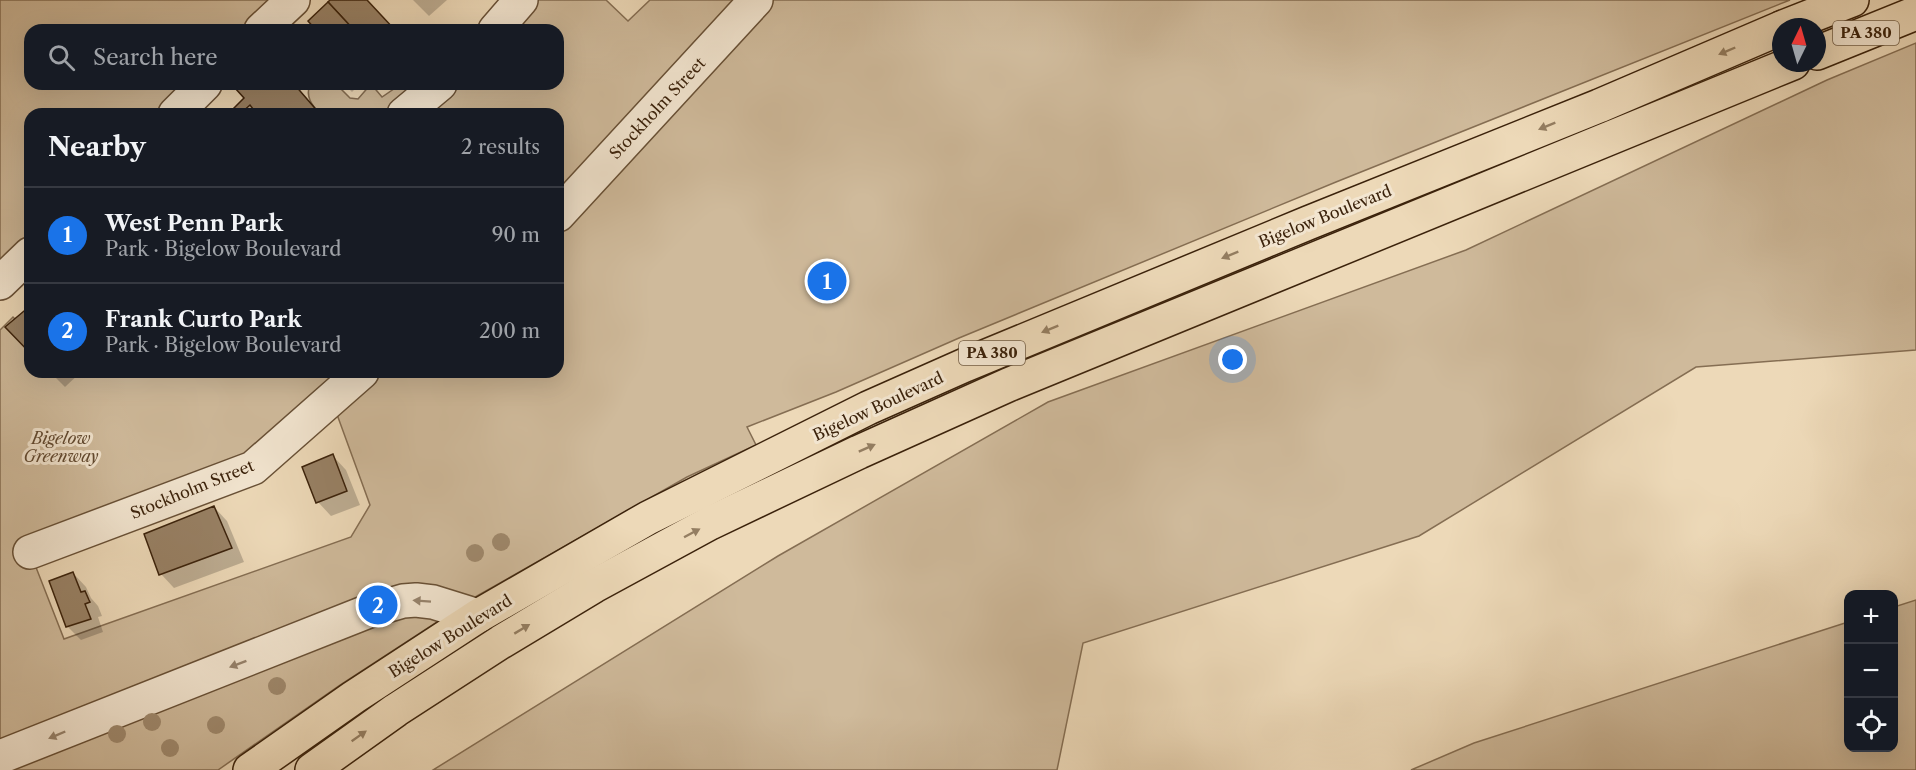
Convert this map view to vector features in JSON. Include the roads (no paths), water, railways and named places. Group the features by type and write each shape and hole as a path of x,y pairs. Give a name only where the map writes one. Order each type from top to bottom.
{"main road":[{"name":"Bigelow Boulevard","path":"1805,18 1852,0"},
{"name":"PA 380","path":"1826,49 1916,13"},
{"name":"Bigelow Boulevard","path":"250,770 354,697 478,616 648,518 868,408 965,365 1308,223 1599,106 1772,31"},
{"name":"Bigelow Boulevard","path":"312,770 501,642 594,586 710,523 1008,385 1772,72"}],"street":[{"path":"267,24 293,0"},
{"path":"500,24 521,0"},
{"name":"Stockholm Street","path":"564,208 756,0"},
{"path":"181,108 199,90"},
{"path":"411,108 433,90"},
{"path":"0,283 24,260"},
{"name":"Stockholm Street","path":"30,552 253,468 356,378"},
{"path":"0,757 369,611 403,601 433,602 478,616"}],"place":[{"name":"West Penn Park","path":"827,281"},
{"name":"Frank Curto Park","path":"378,605"}],"park label":[{"name":"Bigelow Greenway","path":"61,447"}]}
